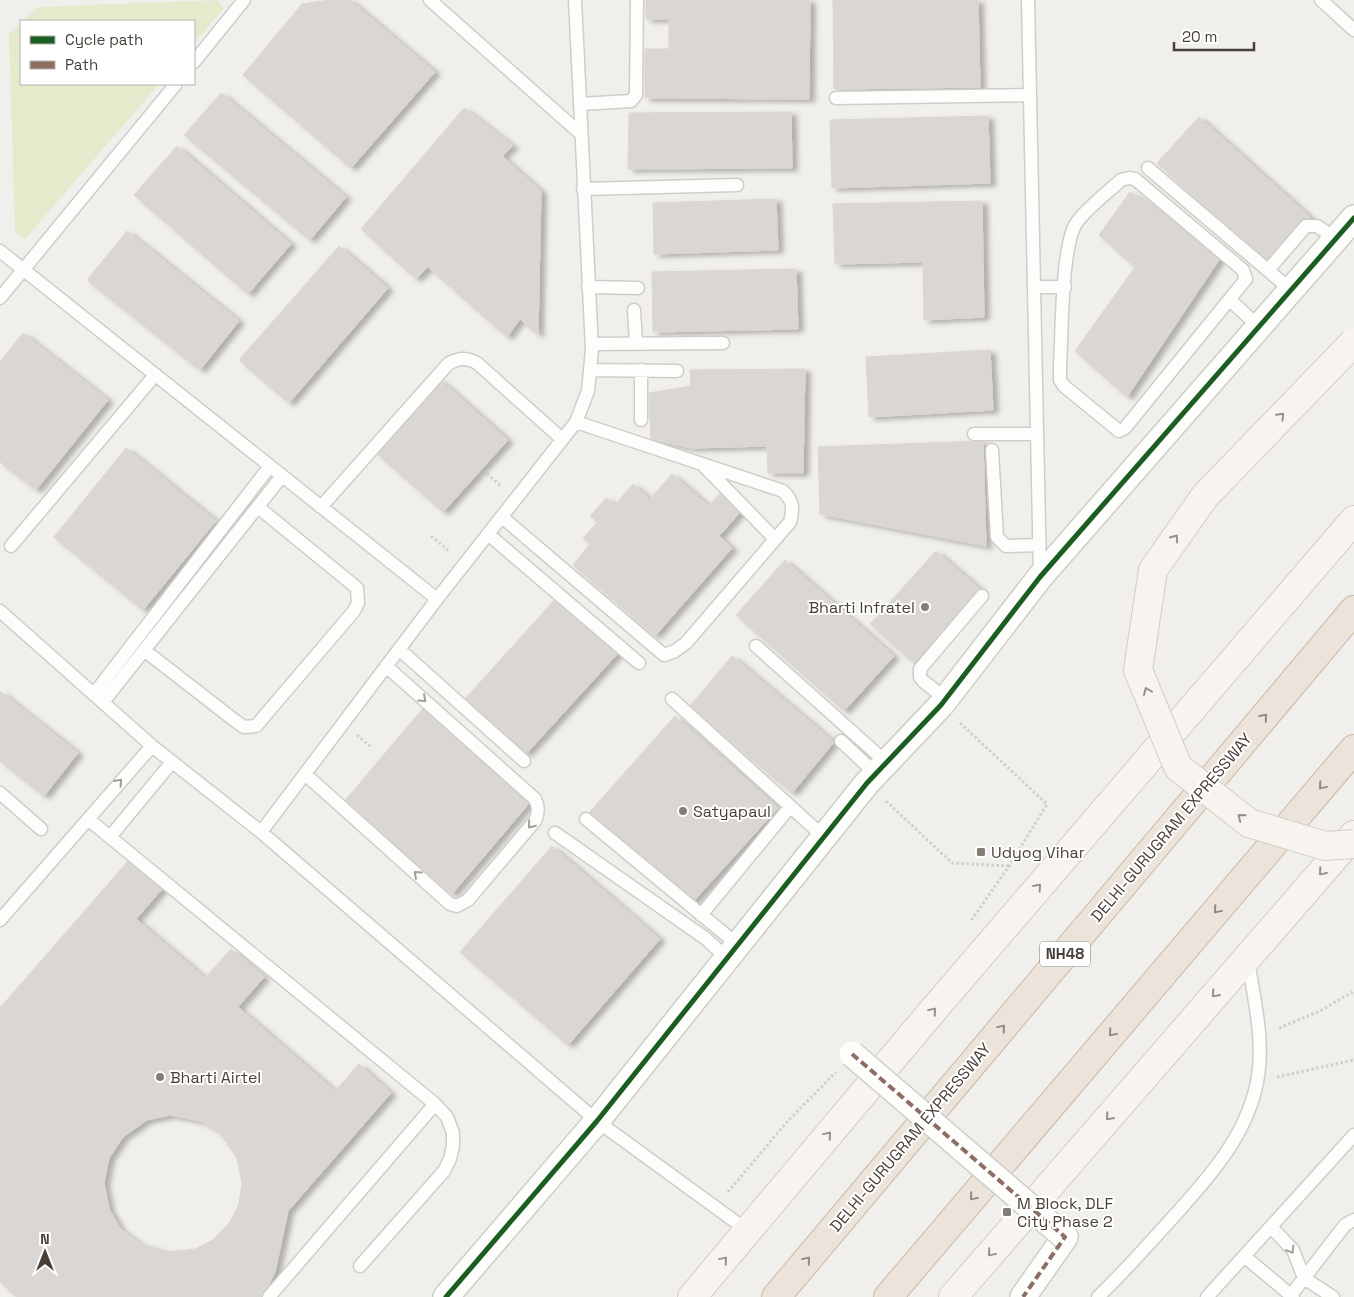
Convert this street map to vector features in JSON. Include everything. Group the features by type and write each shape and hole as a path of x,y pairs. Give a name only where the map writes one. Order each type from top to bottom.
{"highway":[{"name":"DELHI-GURUGRAM EXPRESSWAY","path":"776,1297 1354,610"},
{"path":"888,1297 1354,749"}],"main road":[{"path":"1354,342 1205,496 1153,570 1138,670 1178,767 1249,823 1325,846 1354,844"},
{"path":"692,1297 941,1000 1354,520"},
{"path":"953,1297 1354,835"}],"street":[{"path":"446,1297 597,1121 877,773 944,702 1040,578 1354,218"},
{"path":"852,1054 1065,1237 1023,1297"}],"lane":[{"path":"195,61 244,0"},
{"path":"430,0 581,134"},
{"path":"261,832 399,649 576,422 588,391 592,344 575,0"},
{"path":"580,104 631,102 636,95 637,0"},
{"path":"1028,0 1040,578"},
{"path":"1321,0 1354,30"},
{"path":"0,298 175,85"},
{"path":"836,98 1030,95"},
{"path":"1148,168 1291,290"},
{"path":"1129,178 1135,180 1243,270 1246,279 1125,428 1119,431 1064,386 1060,380 1065,287 1067,250 1071,232 1077,221 1121,180 1129,178"},
{"path":"583,189 737,185"},
{"path":"1268,270 1306,226 1317,226 1336,239"},
{"path":"0,251 437,600"},
{"path":"1034,287 1065,287"},
{"path":"588,288 638,288"},
{"path":"1230,300 1259,327"},
{"path":"634,310 636,344"},
{"path":"592,344 723,342"},
{"path":"321,507 448,364 455,359 463,358 477,363 562,439"},
{"path":"590,370 677,371"},
{"path":"641,370 641,420"},
{"path":"11,546 155,375"},
{"path":"502,517 664,655 675,652 686,643 790,522 794,510 791,499 783,491 576,422"},
{"path":"974,434 1037,434"},
{"path":"992,450 997,537 1006,546 1039,545"},
{"path":"702,464 775,539"},
{"path":"98,698 270,466"},
{"path":"98,698 144,650 282,476"},
{"path":"144,650 238,723 250,728 256,726 354,611 358,604 357,588 258,507"},
{"path":"488,534 640,663"},
{"path":"944,702 923,681 920,669 982,596"},
{"path":"0,610 152,746 261,832 597,1121 748,1232"},
{"path":"756,646 877,773"},
{"path":"399,649 524,761"},
{"path":"305,774 450,904 457,906 468,900 535,821 539,814 535,799 386,666"},
{"path":"672,699 824,838"},
{"path":"841,740 877,773"},
{"path":"0,920 152,746"},
{"path":"110,837 172,762"},
{"path":"0,793 41,829"},
{"path":"701,915 790,807"},
{"path":"88,819 435,1104 447,1117 453,1133 453,1146 450,1159 444,1171 360,1266"},
{"path":"586,819 701,915 732,952"},
{"path":"555,833 705,938 732,952"},
{"path":"1098,1297 1121,1276 1206,1180 1240,1133 1257,1082 1260,1037 1247,958"},
{"path":"270,1297 435,1104"},
{"path":"1207,1297 1354,1135"},
{"path":"1244,1256 1292,1296 1345,1225 1354,1220"},
{"path":"1271,1227 1293,1250 1304,1278 1333,1297"}],"path":[{"path":"944,702 1047,804 1009,866 970,923"},
{"path":"877,773 952,863 1009,866"},
{"path":"1260,1037 1320,1011 1354,991"},
{"path":"1257,1082 1354,1060"},
{"path":"715,1207 786,1124"}],"green space":[{"path":"217,0 224,8 195,42 195,20 24,20 38,7"},
{"path":"20,24 20,85 158,85 25,239 15,232 9,34"}],"building":[{"path":"330,0 350,0 435,72 351,168 243,75 302,4"},
{"path":"646,0 810,0 809,99 645,98 645,49 669,49 669,19 646,19"},
{"path":"833,0 978,0 980,87 834,89"},
{"path":"221,93 346,197 310,240 184,135"},
{"path":"464,108 513,146 502,156 541,191 538,335 520,319 507,337 428,267 416,279 361,229"},
{"path":"791,112 792,168 628,169 629,113"},
{"path":"988,116 990,183 832,188 830,120"},
{"path":"1199,117 1310,217 1268,263 1157,163"},
{"path":"177,146 291,244 248,294 134,195"},
{"path":"1130,192 1223,254 1127,397 1075,351 1135,267 1099,235"},
{"path":"776,199 778,250 654,254 653,203"},
{"path":"982,201 984,317 924,320 923,262 835,264 833,204"},
{"path":"127,231 239,321 200,370 87,280"},
{"path":"339,246 388,288 289,403 239,360"},
{"path":"796,269 798,329 653,332 652,272"},
{"path":"23,333 108,400 36,490 0,462 0,362"},
{"path":"990,350 993,410 869,417 866,357"},
{"path":"805,369 803,473 768,473 767,446 692,448 651,439 649,393 691,386 690,370"},
{"path":"439,379 508,440 443,512 374,451"},
{"path":"983,441 986,546 820,514 818,447"},
{"path":"126,448 216,521 143,610 54,537"},
{"path":"672,474 709,506 721,492 742,510 719,536 732,548 655,636 573,565 590,544 583,538 598,522 590,516 606,498 615,505 633,484 650,499"},
{"name":"Bharti Infratel","path":"936,551 980,589 914,663 870,624"},
{"path":"785,560 894,656 844,711 736,615"},
{"path":"558,596 620,651 526,754 465,699"},
{"path":"732,656 834,742 792,793 689,707"},
{"path":"0,691 78,753 44,796 0,761"},
{"path":"424,707 532,800 452,894 343,803"},
{"name":"Satyapaul","path":"675,716 778,808 690,905 588,814"},
{"path":"552,846 660,939 568,1045 460,952"},
{"name":"Bharti Airtel","path":"129,860 163,888 136,919 205,978 231,949 264,977 238,1007 335,1091 359,1064 391,1093 288,1211 275,1272 263,1297 17,1297 0,1282 0,1008","holes":["170,1115 201,1121 220,1133 237,1158 242,1183 239,1204 230,1222 213,1240 195,1249 170,1252 140,1244 120,1228 109,1209 104,1183 109,1158 123,1137 147,1120"]}],"marked path":[{"path":"852,1054 1065,1237 1023,1297"}],"cycle path":[{"path":"446,1297 597,1121 867,783 941,705 1040,577 1354,218"}],"place":[{"name":"Bharti Infratel","path":"925,607"},
{"name":"Satyapaul","path":"683,811"},
{"name":"Udyog Vihar","path":"981,852"},
{"name":"Bharti Airtel","path":"160,1077"},
{"name":"M Block, DLF City Phase 2","path":"1007,1212"}]}
